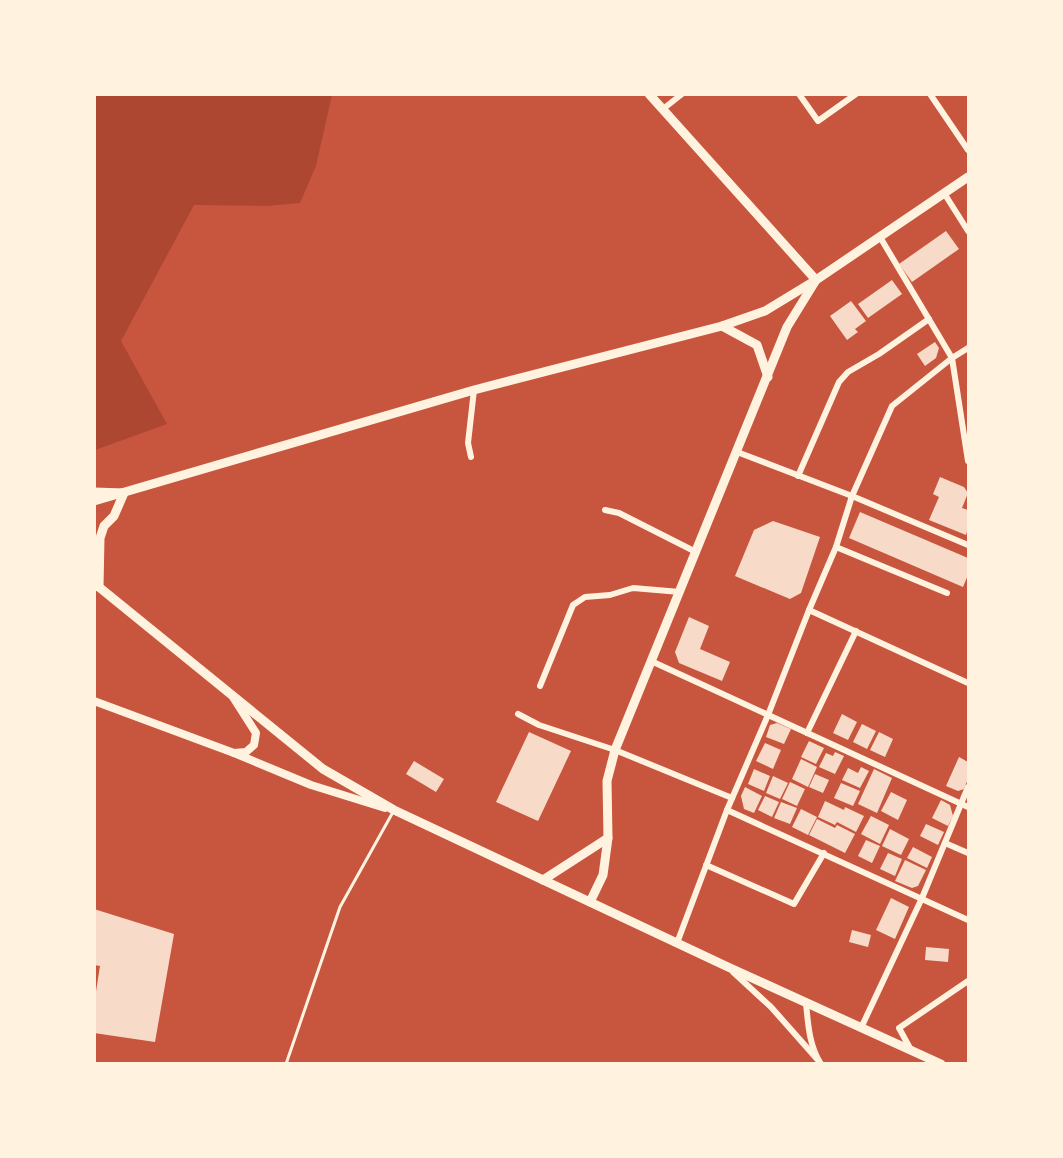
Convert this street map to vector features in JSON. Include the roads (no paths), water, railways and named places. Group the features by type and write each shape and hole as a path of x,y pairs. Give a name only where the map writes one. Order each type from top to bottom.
{"main road":[{"path":"649,94 816,280"},
{"path":"94,501 474,390 722,326 765,311 816,280 969,177"},
{"path":"590,902 603,874 608,838 607,781 615,750 787,327 816,280"},
{"path":"722,326 757,345 768,376"},
{"path":"94,492 124,494"},
{"path":"124,494 114,516 104,526 100,538 96,585 324,769 394,810 941,1064"},
{"path":"543,880 608,838"}],"street":[{"path":"663,109 682,94"},
{"path":"799,94 818,121 856,94"},
{"path":"930,94 969,150"},
{"path":"944,193 969,231"},
{"path":"880,237 952,358 969,461"},
{"path":"798,476 839,382 848,372 879,354 929,319"},
{"path":"677,943 727,810 836,547 852,496 892,406 952,358 969,348"},
{"path":"471,457 468,443 474,390"},
{"path":"737,452 852,496 969,545"},
{"path":"605,510 619,513 696,552"},
{"path":"836,547 947,592"},
{"path":"540,686 573,605 585,597 610,595 633,588 680,591"},
{"path":"809,610 969,683"},
{"path":"807,733 856,631"},
{"path":"651,661 965,805"},
{"path":"231,694 256,733 254,745 246,752 234,753"},
{"path":"94,701 234,753 311,785 394,810"},
{"path":"518,714 539,724 615,750 732,798"},
{"path":"861,1028 945,843 965,805 969,788"},
{"path":"727,810 969,920"},
{"path":"945,843 969,853"},
{"path":"706,866 794,904 824,854"},
{"path":"728,967 771,1007 819,1061"},
{"path":"912,1050 898,1028 969,981"},
{"path":"806,1003 810,1038 819,1061"}],"lane":[{"path":"286,1064 340,907 394,810"}]}
